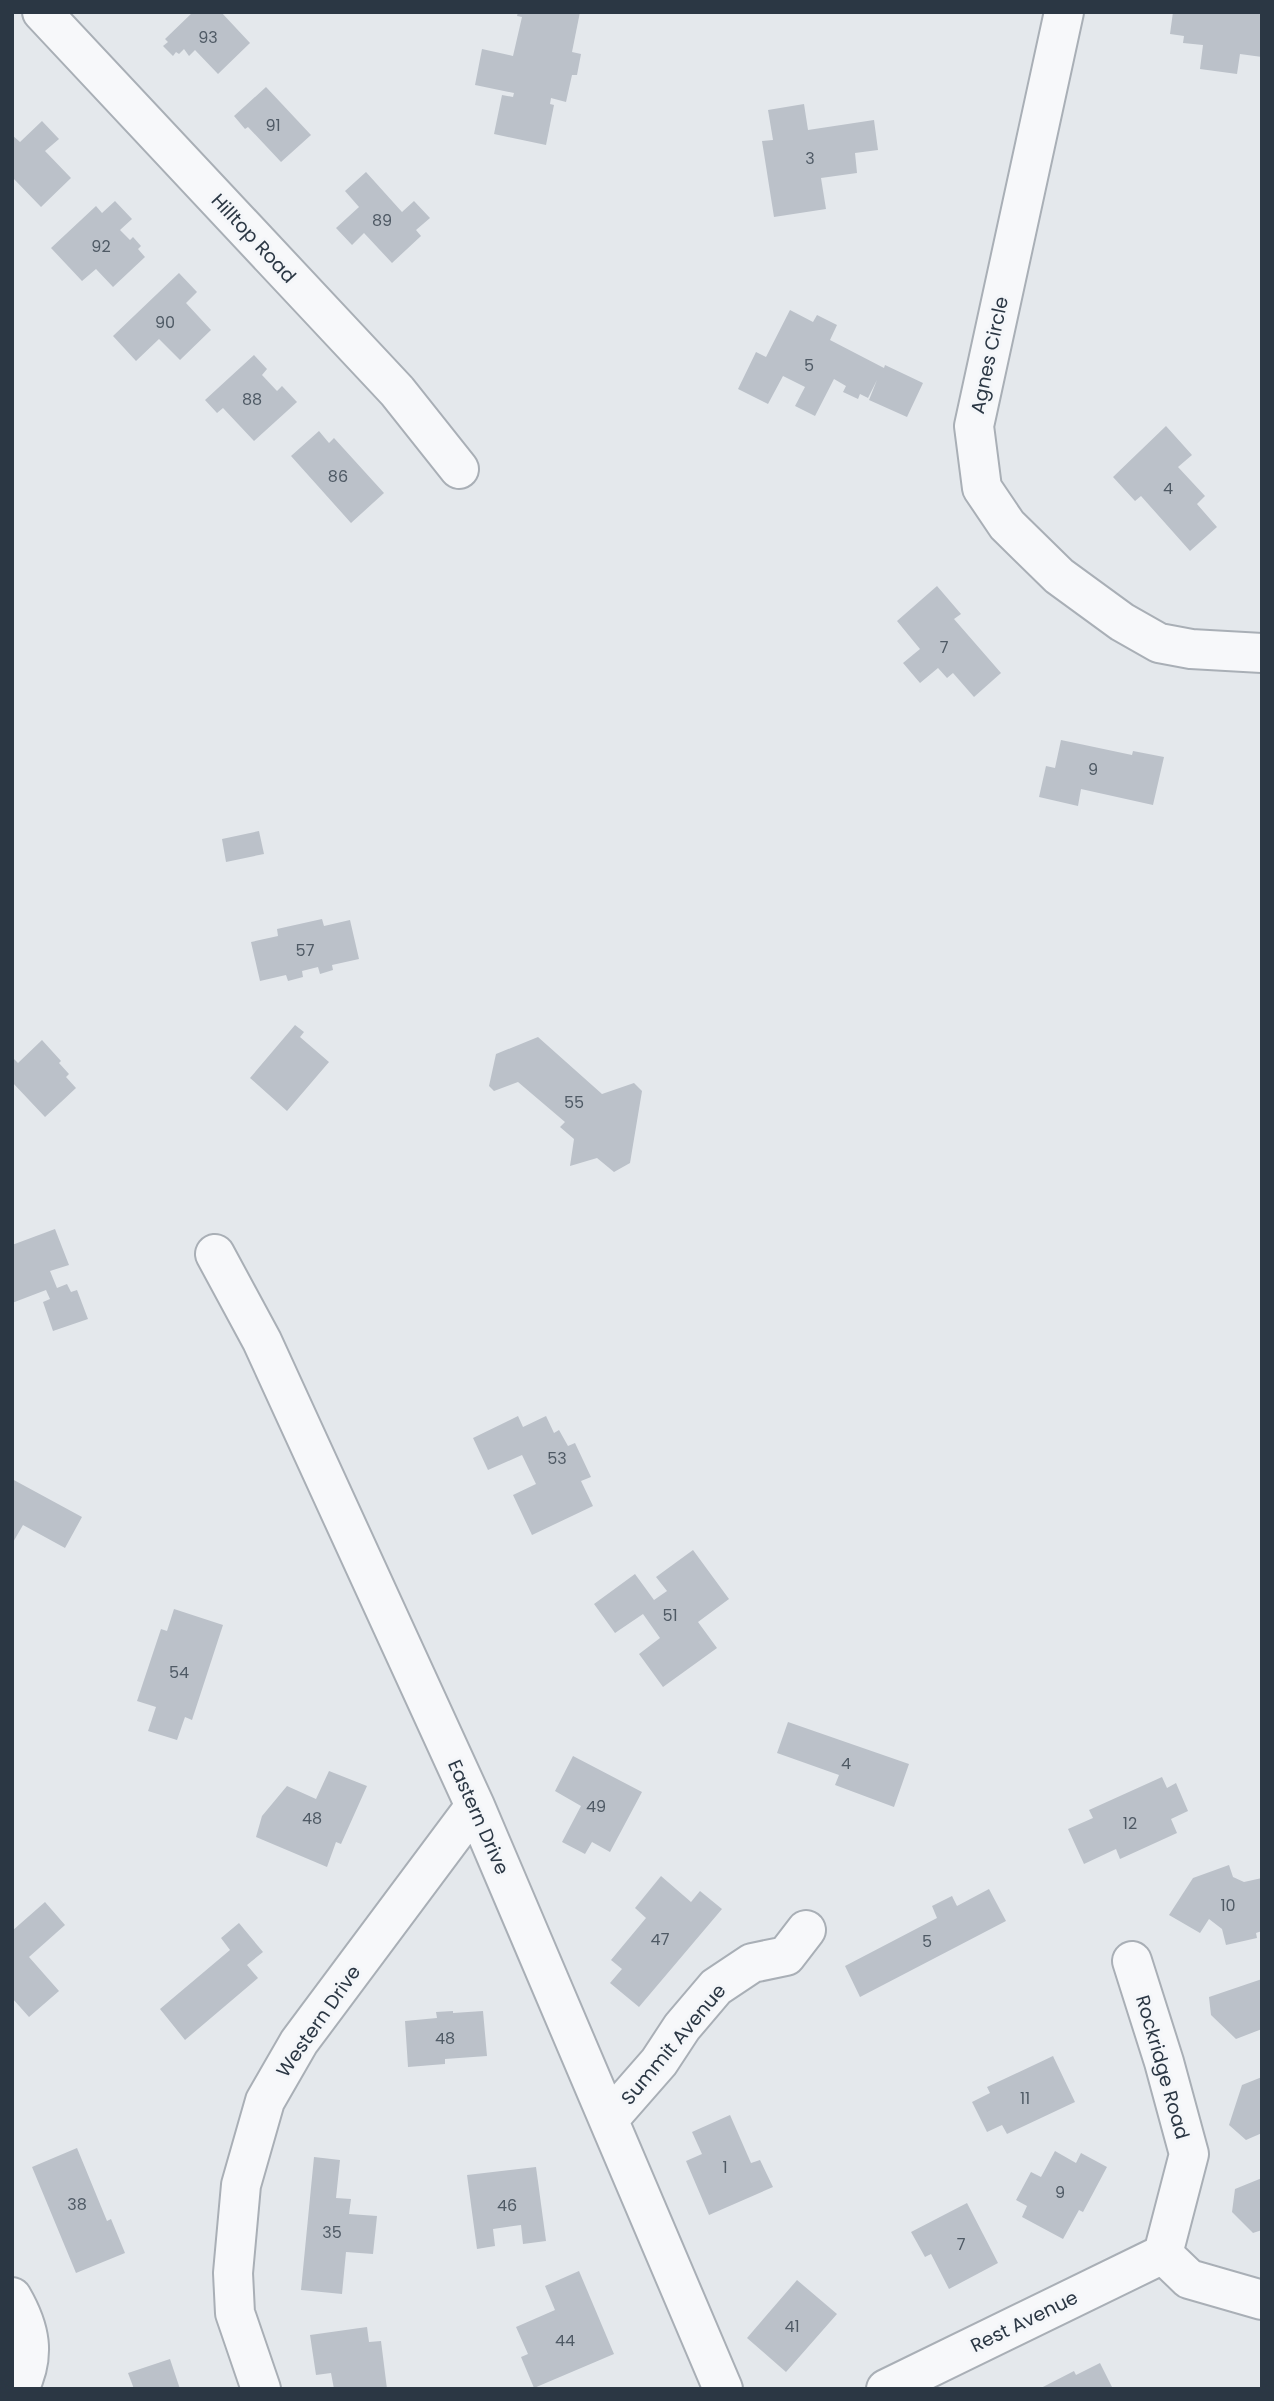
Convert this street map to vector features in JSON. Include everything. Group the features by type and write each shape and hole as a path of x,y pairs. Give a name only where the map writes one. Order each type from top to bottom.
{"street":[{"name":"Hilltop Road","path":"42,12 397,391 459,469"},
{"name":"Agnes Circle","path":"1064,12 974,426 982,488 1007,525 1059,576 1122,622 1159,643 1191,649 1262,653"},
{"name":"Eastern Drive","path":"215,1254 262,1341 475,1806 723,2389"},
{"name":"Western Drive","path":"261,2389 234,2313 233,2273 241,2185 265,2101 299,2042 475,1806"},
{"name":"Summit Avenue","path":"610,2118 659,2062 682,2027 716,1987 752,1963 786,1956 806,1930"},
{"name":"Rockridge Road","path":"1132,1961 1189,2154 1163,2254"},
{"path":"1163,2254 1189,2279 1262,2300"},
{"name":"Rest Avenue","path":"886,2389 1163,2254"},
{"path":"12,2297 24,2317 30,2340 28,2365 19,2389"}],"building":[{"path":"193,12 221,12 250,43 218,74 195,50 189,56 184,49 173,56 163,46 168,42 165,39"},
{"path":"518,12 580,12 572,52 581,54 577,75 572,75 566,102 551,98 550,104 554,105 546,145 494,134 502,95 513,97 514,93 475,85 482,49 513,56 522,17 517,16"},
{"path":"1173,12 1262,12 1262,57 1240,54 1237,74 1200,69 1203,45 1183,43 1184,36 1170,34"},
{"path":"266,87 311,135 281,162 234,116"},
{"path":"804,104 808,130 874,120 878,150 855,153 857,173 821,178 826,209 774,217 762,141 773,140 768,110"},
{"path":"42,121 59,139 45,151 71,178 41,207 12,177 12,135 20,142"},
{"path":"366,172 402,212 414,201 430,218 416,230 421,236 392,263 364,233 352,245 336,228 359,207 345,191"},
{"path":"115,201 132,219 120,230 130,240 133,237 141,246 138,249 145,257 113,287 96,269 82,281 51,248 96,206 102,213"},
{"path":"179,273 197,292 186,303 211,330 180,360 159,339 136,361 113,336"},
{"path":"790,310 813,322 817,315 837,325 830,340 884,368 885,365 923,383 907,417 869,400 877,380 868,398 860,394 858,399 843,392 846,386 834,379 815,416 795,406 805,387 783,376 768,404 738,389 756,352 766,357"},
{"path":"254,355 267,369 262,375 277,391 282,386 297,402 254,441 223,408 217,413 205,400"},
{"path":"1166,426 1192,455 1178,467 1205,496 1197,504 1217,527 1190,551 1141,496 1135,501 1113,477"},
{"path":"319,431 329,443 334,438 384,493 351,523 291,456"},
{"path":"937,586 961,614 954,619 1001,673 974,697 953,673 947,678 938,668 920,683 903,663 920,649 897,621"},
{"path":"1061,740 1132,755 1133,751 1164,757 1153,805 1081,789 1078,806 1039,797 1046,766 1055,768"},
{"path":"259,831 264,854 226,862 222,839"},
{"path":"322,919 324,926 350,920 359,959 332,965 333,970 320,974 318,967 302,971 303,977 288,981 286,975 260,981 251,942 278,936 277,929"},
{"path":"295,1025 304,1032 300,1037 329,1062 287,1111 250,1078"},
{"path":"538,1037 602,1094 634,1083 642,1091 630,1163 614,1172 597,1158 570,1166 574,1139 560,1127 565,1122 518,1082 494,1091 489,1086 496,1054"},
{"path":"42,1040 61,1061 59,1063 69,1074 66,1077 76,1088 45,1117 12,1082 12,1057 18,1063"},
{"path":"55,1229 69,1265 50,1271 57,1288 67,1284 71,1292 77,1290 88,1319 53,1331 43,1302 50,1299 46,1290 12,1303 12,1245"},
{"path":"518,1416 523,1427 546,1416 554,1433 559,1430 568,1446 575,1443 591,1477 581,1481 593,1506 532,1535 513,1495 536,1484 522,1455 488,1470 473,1438"},
{"path":"12,1479 82,1517 65,1548 23,1525 12,1544"},
{"path":"693,1550 729,1599 698,1622 717,1648 663,1687 639,1654 660,1638 643,1614 615,1633 594,1604 635,1574 654,1600 667,1591 656,1577"},
{"path":"174,1609 223,1625 192,1720 185,1717 177,1740 148,1731 156,1707 137,1701 161,1629 167,1631"},
{"path":"788,1722 909,1764 894,1807 835,1785 839,1775 777,1753"},
{"path":"573,1756 642,1792 610,1852 592,1842 585,1854 562,1842 581,1806 555,1791"},
{"path":"329,1771 367,1786 341,1844 336,1842 327,1867 256,1837 262,1816 287,1786 316,1799"},
{"path":"1162,1777 1167,1788 1176,1783 1188,1811 1171,1819 1177,1833 1120,1859 1116,1849 1084,1864 1068,1829 1093,1818 1089,1810"},
{"path":"1229,1865 1233,1877 1244,1882 1262,1878 1262,1931 1256,1933 1257,1938 1226,1945 1222,1929 1209,1919 1200,1933 1169,1915 1193,1878"},
{"path":"661,1876 691,1902 700,1891 722,1909 639,2007 610,1983 622,1969 611,1960 646,1918 635,1908"},
{"path":"989,1889 1006,1921 860,1997 845,1966 937,1918 932,1906 952,1896 957,1906"},
{"path":"45,1902 65,1925 29,1957 59,1991 29,2017 12,1998 12,1931"},
{"path":"239,1923 263,1952 247,1965 258,1978 185,2040 160,2009 230,1950 221,1938"},
{"path":"1262,1979 1262,2029 1236,2039 1211,2015 1209,1997"},
{"path":"483,2011 487,2056 445,2059 445,2064 408,2067 405,2021 437,2018 436,2012"},
{"path":"1053,2056 1075,2102 1007,2134 1002,2125 987,2132 972,2102 990,2093 987,2087"},
{"path":"1262,2077 1262,2133 1246,2140 1229,2125 1242,2085"},
{"path":"730,2115 751,2163 760,2160 773,2187 709,2215 686,2161 702,2154 692,2132"},
{"path":"77,2148 107,2221 111,2219 125,2253 76,2273 32,2167"},
{"path":"1055,2151 1076,2163 1081,2153 1107,2167 1083,2212 1079,2210 1063,2239 1022,2217 1027,2206 1016,2200 1031,2172 1041,2177"},
{"path":"314,2157 340,2160 336,2198 351,2199 349,2214 377,2216 373,2254 346,2252 342,2294 301,2290"},
{"path":"536,2167 546,2241 523,2244 521,2225 493,2229 495,2246 477,2249 467,2175"},
{"path":"1262,2178 1262,2230 1253,2233 1232,2212 1235,2189"},
{"path":"967,2203 998,2263 949,2289 931,2254 925,2257 911,2232"},
{"path":"579,2271 614,2354 534,2388 521,2357 528,2354 516,2327 555,2310 545,2286"},
{"path":"797,2280 837,2314 786,2372 747,2338"},
{"path":"367,2327 369,2342 381,2341 387,2389 334,2389 331,2373 316,2375 310,2335"},
{"path":"170,2359 180,2389 134,2389 128,2373"},
{"path":"1100,2363 1113,2389 1039,2389 1074,2371 1076,2375"}]}
